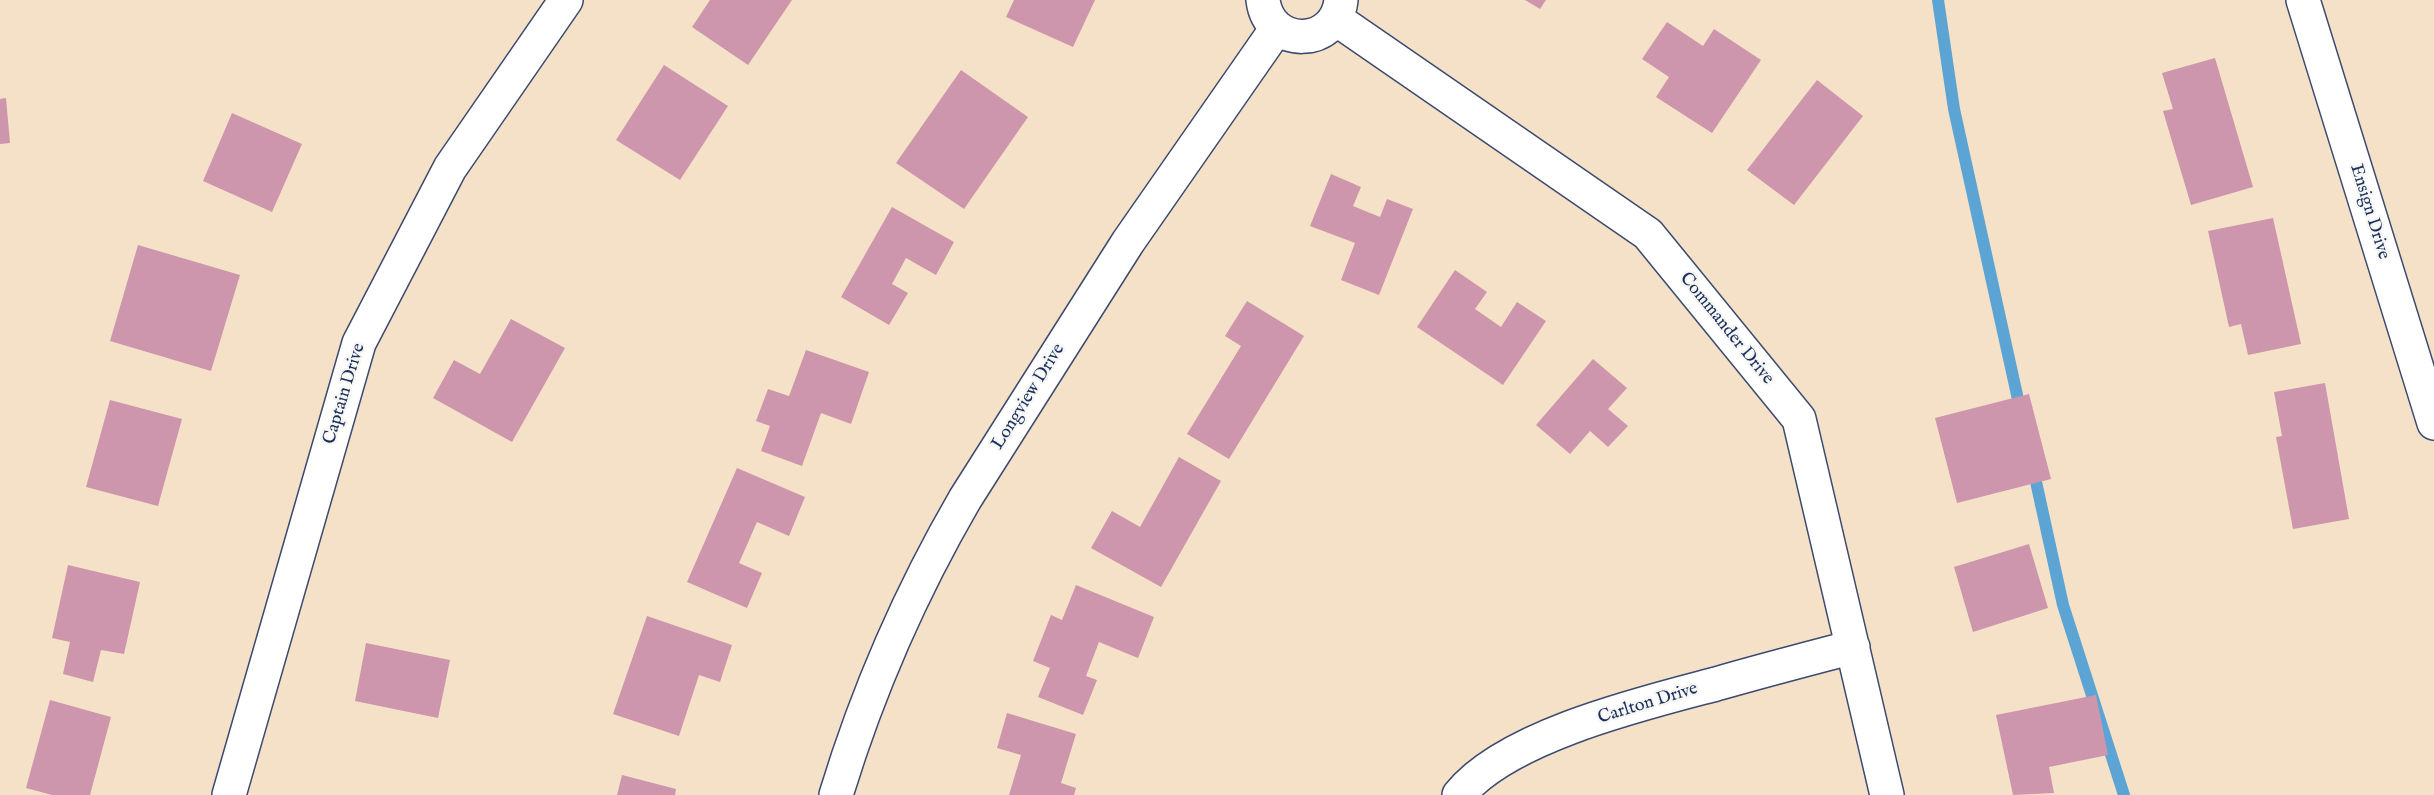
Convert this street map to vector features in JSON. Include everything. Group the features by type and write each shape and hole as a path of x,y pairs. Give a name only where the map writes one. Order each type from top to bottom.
{"street":[{"name":"Captain Drive","path":"229,795 359,343 450,168 566,0"},
{"name":"Ensign Drive","path":"2303,0 2434,423"},
{"path":"1270,14 1289,35 1302,37 1327,28 1338,9"},
{"name":"Commander Drive","path":"1338,9 1648,234 1799,419 1887,795"},
{"name":"Longview Drive","path":"836,795 856,730 896,637 948,528 1270,14"},
{"name":"Carlton Drive","path":"1459,795 1471,780 1530,743 1640,704 1853,647"}],"building":[{"path":"710,0 792,0 748,65 692,27"},
{"path":"1014,0 1095,0 1073,47 1006,17"},
{"path":"1525,0 1546,0 1540,9"},
{"path":"1667,22 1703,46 1714,29 1761,60 1712,133 1656,97 1669,77 1642,59"},
{"path":"2215,58 2253,187 2191,205 2163,111 2173,109 2162,73"},
{"path":"664,65 728,106 680,180 616,140"},
{"path":"961,70 1028,117 964,209 896,163"},
{"path":"1817,80 1863,116 1794,205 1747,170"},
{"path":"6,98 10,143 0,144 0,99"},
{"path":"232,113 302,144 272,212 203,181"},
{"path":"1331,174 1361,187 1353,206 1380,217 1387,199 1413,209 1379,295 1341,280 1355,243 1310,226"},
{"path":"892,207 954,242 936,275 906,258 892,284 908,293 889,325 841,297"},
{"path":"2273,218 2301,344 2248,355 2241,324 2229,327 2208,231"},
{"path":"138,245 240,275 211,371 110,341"},
{"path":"1455,270 1487,292 1475,309 1501,327 1517,302 1546,321 1503,385 1417,327"},
{"path":"1247,301 1304,336 1229,459 1187,434 1241,346 1225,336"},
{"path":"511,319 565,348 512,442 433,398 454,360 480,374"},
{"path":"806,350 869,372 851,424 821,413 802,466 761,451 770,426 756,421 768,389 789,396"},
{"path":"1593,359 1627,388 1608,409 1628,426 1608,447 1590,431 1570,454 1536,425"},
{"path":"2325,383 2349,519 2293,529 2276,437 2282,436 2274,392"},
{"path":"2029,394 2051,479 1957,503 1935,418"},
{"path":"110,400 182,419 158,506 86,487"},
{"path":"1179,457 1221,481 1161,587 1091,548 1112,511 1140,527"},
{"path":"737,468 805,497 789,536 757,522 739,563 762,573 747,608 687,582"},
{"path":"2029,544 2048,608 1973,632 1954,567"},
{"path":"68,565 140,582 124,654 101,650 93,682 63,674 70,642 52,638"},
{"path":"1076,585 1154,617 1138,658 1099,642 1086,676 1097,680 1083,715 1038,697 1050,668 1033,661 1051,615 1062,620"},
{"path":"647,616 732,645 720,682 699,675 679,736 613,714"},
{"path":"366,643 450,660 438,718 355,701"},
{"path":"2096,695 2108,755 2049,767 2054,793 2013,795 1996,715"},
{"path":"50,700 111,717 90,795 52,795 26,788"},
{"path":"1007,713 1076,734 1061,783 1076,788 1074,795 1009,795 1021,755 997,748"},
{"path":"622,775 676,789 675,795 617,795"}],"waterway":[{"path":"1938,0 1954,109 2021,413"},
{"path":"2033,468 2063,605 2124,795"}]}
